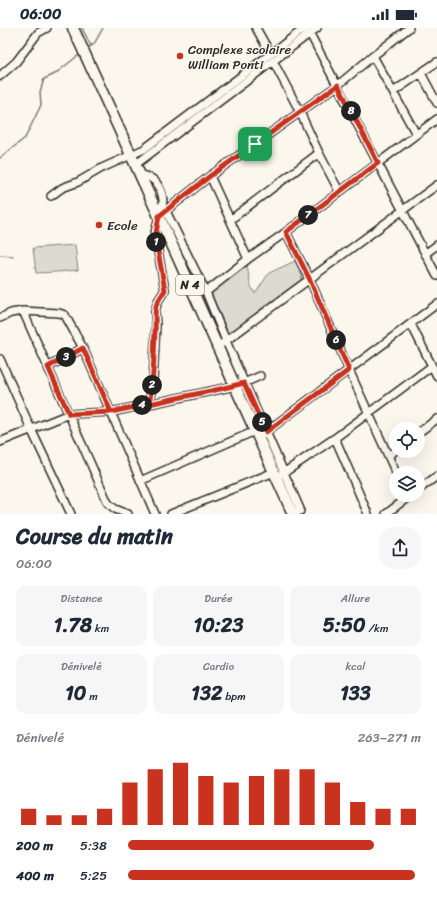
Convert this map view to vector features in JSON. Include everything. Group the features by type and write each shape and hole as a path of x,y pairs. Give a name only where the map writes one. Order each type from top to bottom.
{"highway":[{"name":"N 4","path":"73,28 140,175 161,213 222,344 279,474 294,514"}],"street":[{"path":"0,76 16,62 37,30 47,28"},
{"path":"256,28 270,53"},
{"path":"133,160 150,144 270,53 307,30 317,28"},
{"path":"149,404 153,375 156,325 155,311 158,300 165,290 156,240 156,233 161,213 210,176 338,85 409,28"},
{"path":"51,196 62,188 78,182 103,169 133,160 273,61 307,30"},
{"path":"307,30 338,85 437,276"},
{"path":"373,56 416,134"},
{"path":"273,61 300,112 318,153 339,192"},
{"path":"393,92 437,62"},
{"path":"421,73 437,103"},
{"path":"206,292 248,259 437,119"},
{"path":"230,220 318,153"},
{"path":"210,176 248,259"},
{"path":"161,213 206,292 222,344 437,185"},
{"path":"286,232 310,280 393,466"},
{"path":"425,254 437,245"},
{"path":"140,481 260,433 349,370 437,304"},
{"path":"0,318 11,313 23,311 56,312 64,315 83,348 155,514"},
{"path":"23,311 108,503 115,509 128,514"},
{"path":"411,324 437,376"},
{"path":"48,367 83,348"},
{"path":"0,359 71,514"},
{"path":"171,514 279,474 335,438 432,366"},
{"path":"0,442 69,414 111,412 240,384 260,376"},
{"path":"425,428 437,419"},
{"path":"335,438 368,514"},
{"path":"425,485 437,476"},
{"path":"386,514 401,502"}],"shaded area":[{"path":"75,245 78,270 36,273 33,248"},
{"path":"295,261 302,276 301,281 233,332 228,332 211,295 213,290 247,264 250,284 255,294 269,273"}],"waterway":[{"path":"82,28 91,46"},
{"path":"86,49 94,44 103,28"},
{"path":"0,158 25,138 41,105 40,92 44,79 55,74 80,54"},
{"path":"0,255 13,256"}],"place":[{"name":"Complexe scolaire William Ponti","path":"180,56"},
{"name":"Ecole","path":"99,225"}],"route":[{"path":"255,144 210,176 159,216 156,240 165,290 158,300 155,311 156,325 153,375 149,404 111,412 83,348 48,367 69,414 111,412 149,404 220,389 244,383 266,432 349,370 310,280 286,232 378,163 338,85 255,144"}]}
